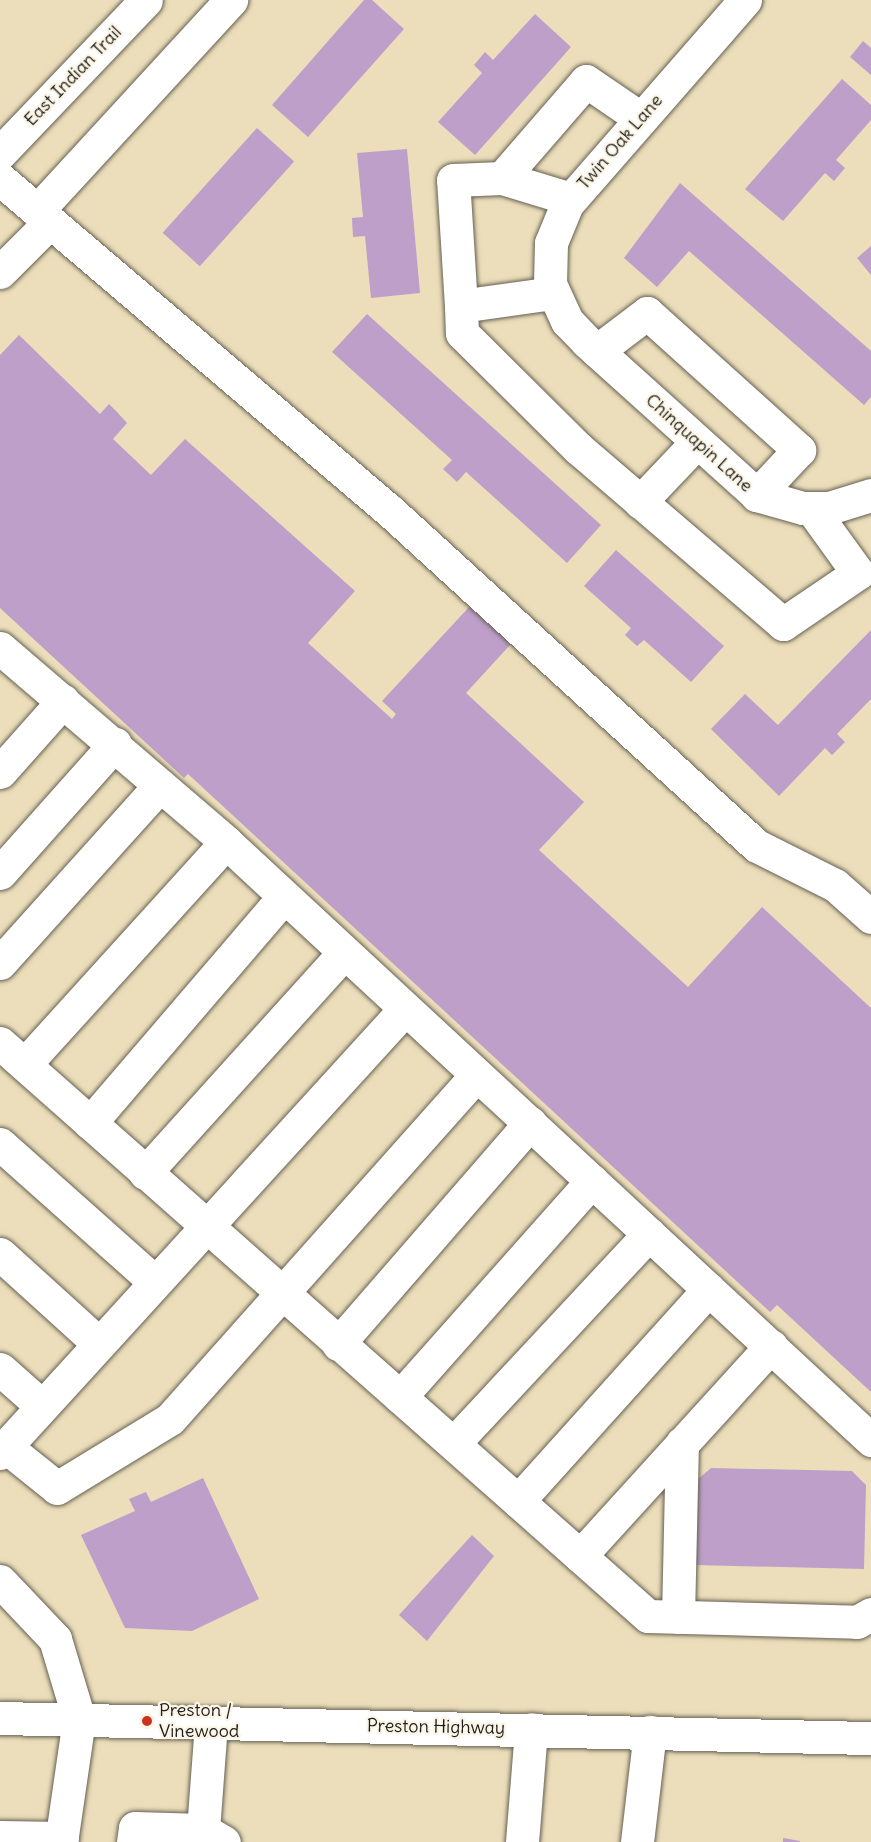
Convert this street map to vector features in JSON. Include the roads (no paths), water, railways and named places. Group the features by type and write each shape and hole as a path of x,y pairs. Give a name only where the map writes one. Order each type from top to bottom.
{"main road":[{"name":"East Indian Trail","path":"0,153 146,0"},
{"path":"0,272 44,217 231,0"},
{"name":"Twin Oak Lane","path":"556,300 548,265 551,243 571,199 745,0"},
{"path":"502,178 586,81 640,118"},
{"path":"571,199 502,178 453,180 462,333 640,502 783,624 865,568 811,508"},
{"path":"0,179 391,512 757,846 835,885 871,916"},
{"path":"461,306 556,300"},
{"name":"Chinquapin Lane","path":"556,300 597,351 696,443 757,495 811,508 871,495"},
{"path":"597,351 647,313 791,442 799,450 757,495"},
{"path":"640,502 696,443"},
{"path":"0,648 115,744 226,842 871,1440"},
{"path":"0,772 63,700"},
{"path":"0,873 115,744"},
{"path":"0,963 160,785"},
{"path":"25,1064 226,842"},
{"path":"90,1123 284,897"},
{"path":"145,1173 344,953"},
{"path":"405,1009 203,1225 3,1450 57,1488 170,1419 278,1292 477,1075"},
{"path":"0,1042 278,1292 454,1443 648,1616 857,1622 871,1614"},
{"path":"338,1344 530,1123"},
{"path":"0,1144 154,1281"},
{"path":"400,1397 592,1181"},
{"path":"454,1443 650,1234"},
{"path":"0,1254 98,1343"},
{"path":"518,1501 709,1289"},
{"path":"580,1556 771,1346"},
{"path":"0,1369 42,1406"},
{"path":"678,1617 682,1443"},
{"path":"0,1581 55,1639 79,1719 61,1840 0,1837"},
{"name":"Preston Highway","path":"0,1718 871,1738"},
{"path":"133,1842 135,1828 213,1836 211,1723"},
{"path":"522,1842 531,1730"},
{"path":"637,1842 650,1732"}],"place":[{"name":"Preston / Vinewood","path":"147,1721"}]}
